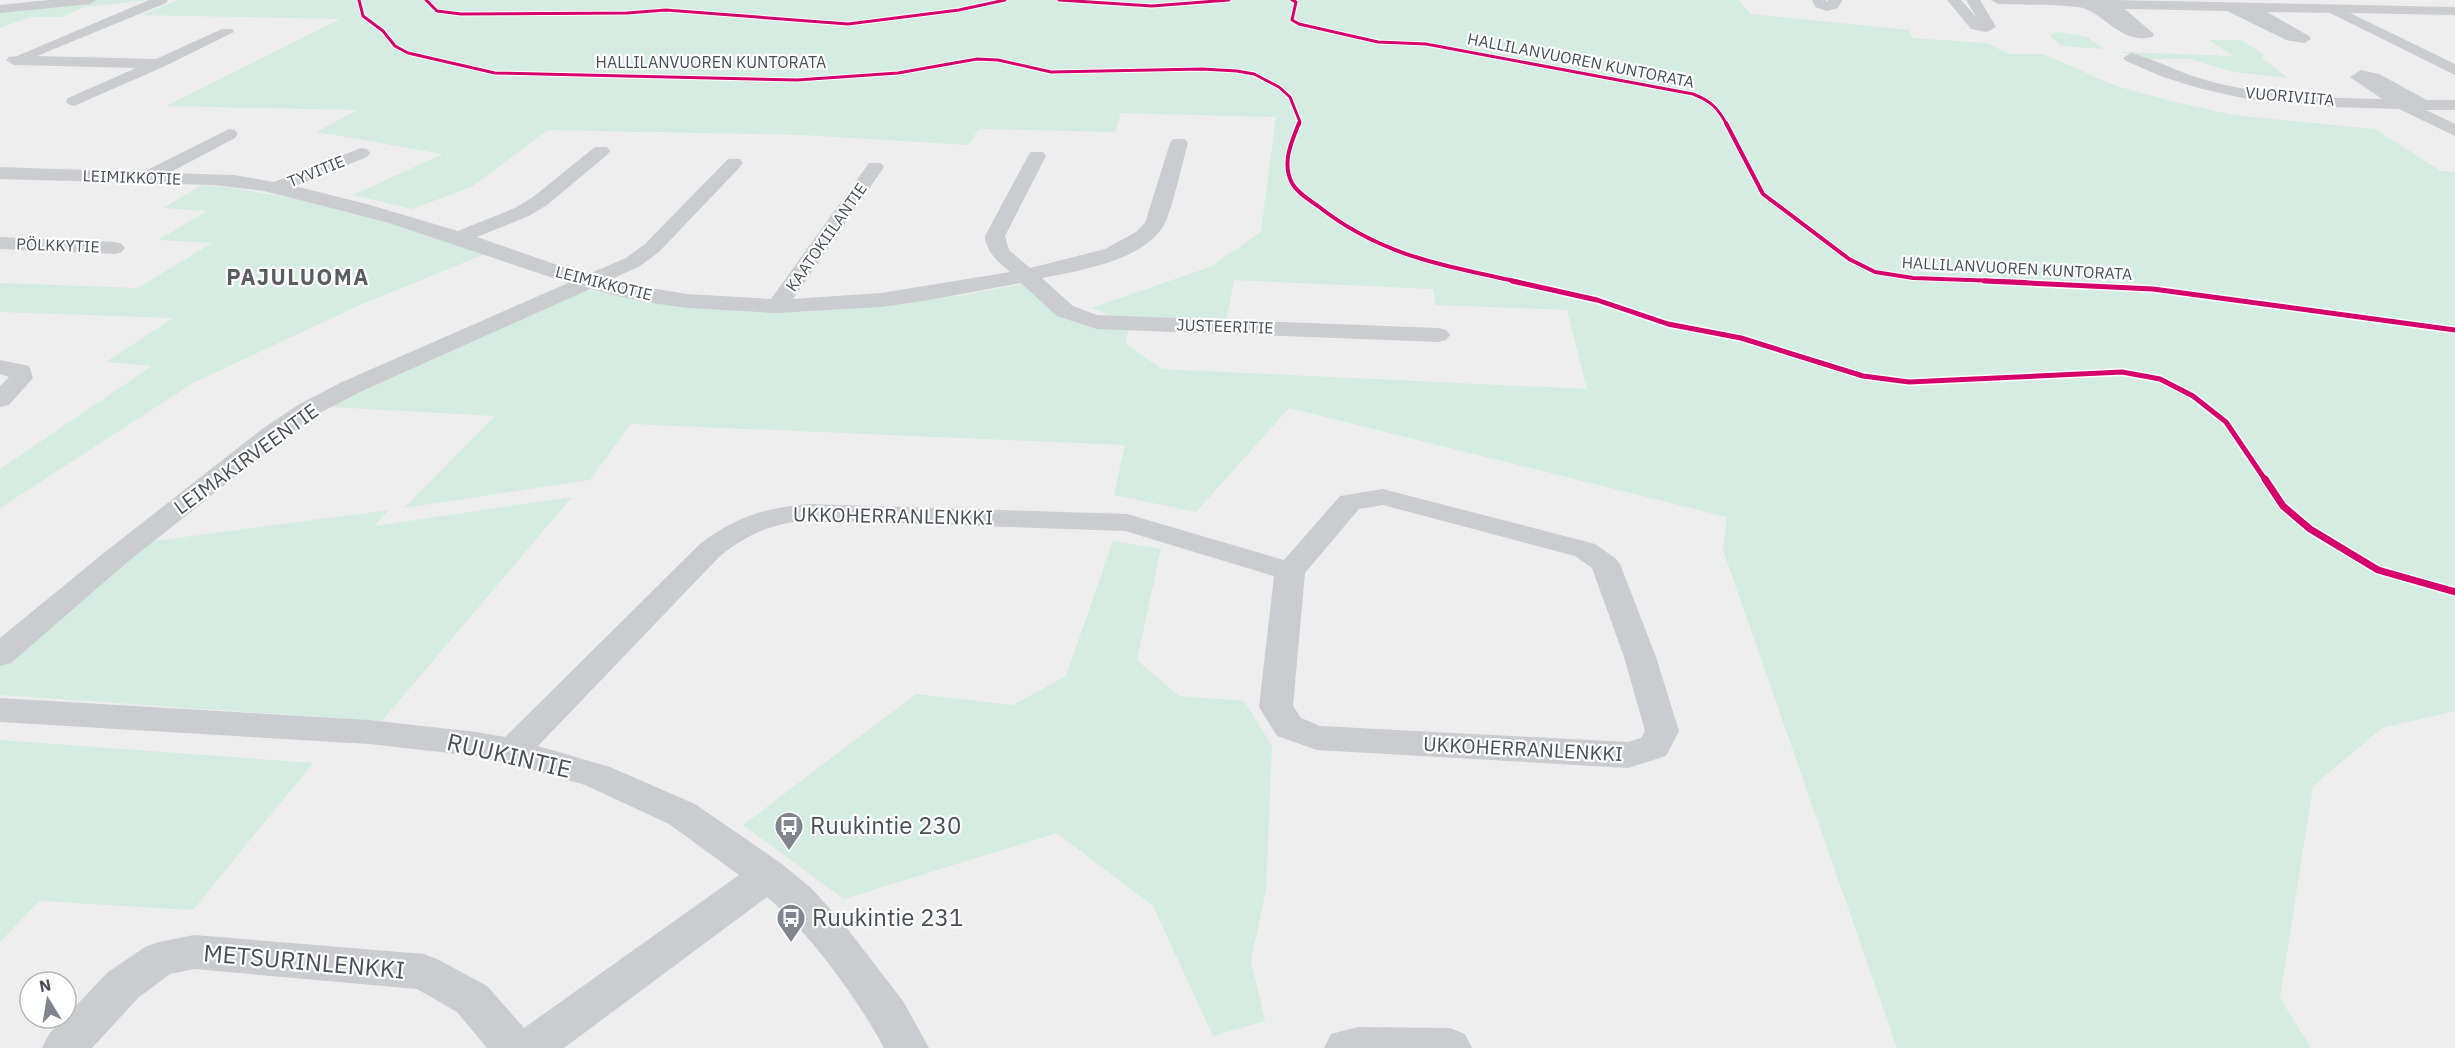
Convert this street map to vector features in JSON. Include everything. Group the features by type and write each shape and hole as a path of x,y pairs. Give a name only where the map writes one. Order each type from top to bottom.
{"street":[{"path":"0,9 90,0"},
{"path":"7,63 161,0"},
{"path":"1819,0 1820,4 1827,7 1833,5 1834,0"},
{"path":"1954,0 1977,26 1989,27 1973,0"},
{"path":"1998,0 2225,2 2248,7 2455,11"},
{"path":"2313,0 2455,70"},
{"path":"2086,2 2134,33 2143,36 2147,34 2108,2"},
{"path":"2225,2 2291,37 2304,39 2248,7"},
{"path":"2414,10 2451,22"},
{"path":"2436,11 2451,22"},
{"path":"74,101 227,32"},
{"name":"VUORIVIITA","path":"2131,58 2185,79 2242,92 2302,99 2455,105"},
{"path":"7,63 158,64"},
{"path":"2455,120 2373,77 2361,75 2358,77 2400,103 2455,131"},
{"path":"147,177 229,134"},
{"name":"LEIMIKKOTIE","path":"0,174 147,177 243,182 372,211 588,282 639,294 716,304 777,306 913,296 1026,275 1087,261 1126,248 1146,237 1154,225 1179,143"},
{"path":"458,238 522,212 540,201 601,151"},
{"name":"TYVITIE","path":"272,189 361,153"},
{"name":"JUSTEERITIE","path":"1037,156 995,237 996,245 1002,254 1065,311 1078,317 1097,322 1438,335"},
{"name":"LEIMAKIRVEENTIE","path":"0,655 115,558 271,435 307,410 351,387 633,262 652,248 734,163"},
{"name":"KAATOKIILANTIE","path":"777,306 875,167"},
{"name":"PÖLKKYTIE","path":"0,243 115,248"},
{"path":"0,367 20,371 21,378 0,400"},
{"name":"UKKOHERRANLENKKI","path":"1383,497 1585,550 1605,564 1640,657 1662,731 1654,747 1628,755 1317,738 1289,727 1276,707 1290,571 1350,502 1383,497"},
{"name":"UKKOHERRANLENKKI","path":"512,751 710,550 731,532 762,518 809,512 1127,523 1290,571"},
{"name":"RUUKINTIE","path":"0,710 369,732 476,744 512,751 597,776 681,814 768,875 797,899 829,935 888,1014 907,1048"},
{"path":"530,1048 768,875"},
{"name":"METSURINLENKKI","path":"64,1048 123,985 159,959 194,952 424,972 472,999 514,1048"},
{"path":"1346,1048 1358,1046 1450,1048"}],"green space":[{"path":"104,0 150,0 85,7 62,17 30,17 0,28 0,10"},
{"path":"178,0 1739,0 1750,14 1909,30 1912,38 1987,43 2009,54 2043,54 2116,86 2233,115 2375,129 2441,171 2455,172 2455,711 2382,728 2313,786 2280,998 2311,1048 1897,1048 1723,550 1727,517 1289,408 1196,512 1114,495 1125,445 631,424 590,480 404,508 495,416 331,407 586,290 700,309 769,312 822,311 887,305 959,296 1023,284 1035,294 1128,330 1126,344 1162,369 1587,389 1567,310 1436,305 1433,289 1234,280 1226,322 1117,318 1091,308 1210,267 1261,232 1276,117 1121,113 1115,132 979,129 968,145 802,135 548,130 471,187 412,209 353,195 443,154 317,132 357,110 166,106 340,19 142,15"},
{"path":"2061,32 2087,37 2104,49 2061,46 2050,35"},
{"path":"2209,40 2241,40 2263,54 2263,59 2288,78 2234,72 2189,59 2150,59 2120,52 2233,56"},
{"path":"202,185 274,195 345,210 485,254 362,304 193,383 0,508 0,469 152,366 106,362 173,318 0,312 0,283 138,288 212,243 158,240 207,211 163,208"},
{"path":"572,497 382,721 0,695 0,664 147,542 389,510 374,526"},
{"path":"1113,541 1161,549 1137,660 1179,696 1244,701 1272,746 1266,890 1251,961 1265,1021 1213,1036 1153,906 1057,833 844,899 743,825 916,694 1013,705 1066,676"},
{"path":"0,740 313,763 193,910 39,901 0,942"}],"cycle path":[{"name":"HALLILANVUOREN KUNTORATA","path":"359,0 363,16 383,31 395,46 408,53 495,73 797,80 898,73 977,59 998,60 1051,72 1202,69 1254,74 1279,87 1290,97 1300,122 1287,152 1291,181 1307,198 1335,220 1368,239 1410,257 1597,300 1668,324 1741,338 1863,376 1909,382 2122,372 2160,379 2193,396 2226,422 2283,506 2310,529 2378,570 2455,592"},
{"path":"426,0 437,11 461,14 627,13 666,10 848,24 959,10 1005,0"},
{"path":"1059,0 1152,6 1229,0"},
{"name":"HALLILANVUOREN KUNTORATA","path":"1292,0 1296,2 1292,20 1299,24 1378,42 1426,44 1693,94 1711,101 1720,111 1763,194 1849,259 1875,272 1913,278 2153,289 2455,330"}],"place":[{"name":"Ruukintie 230","path":"789,852"},
{"name":"Ruukintie 231","path":"791,944"}],"district":[{"name":"PAJULUOMA","path":"298,277"}]}
